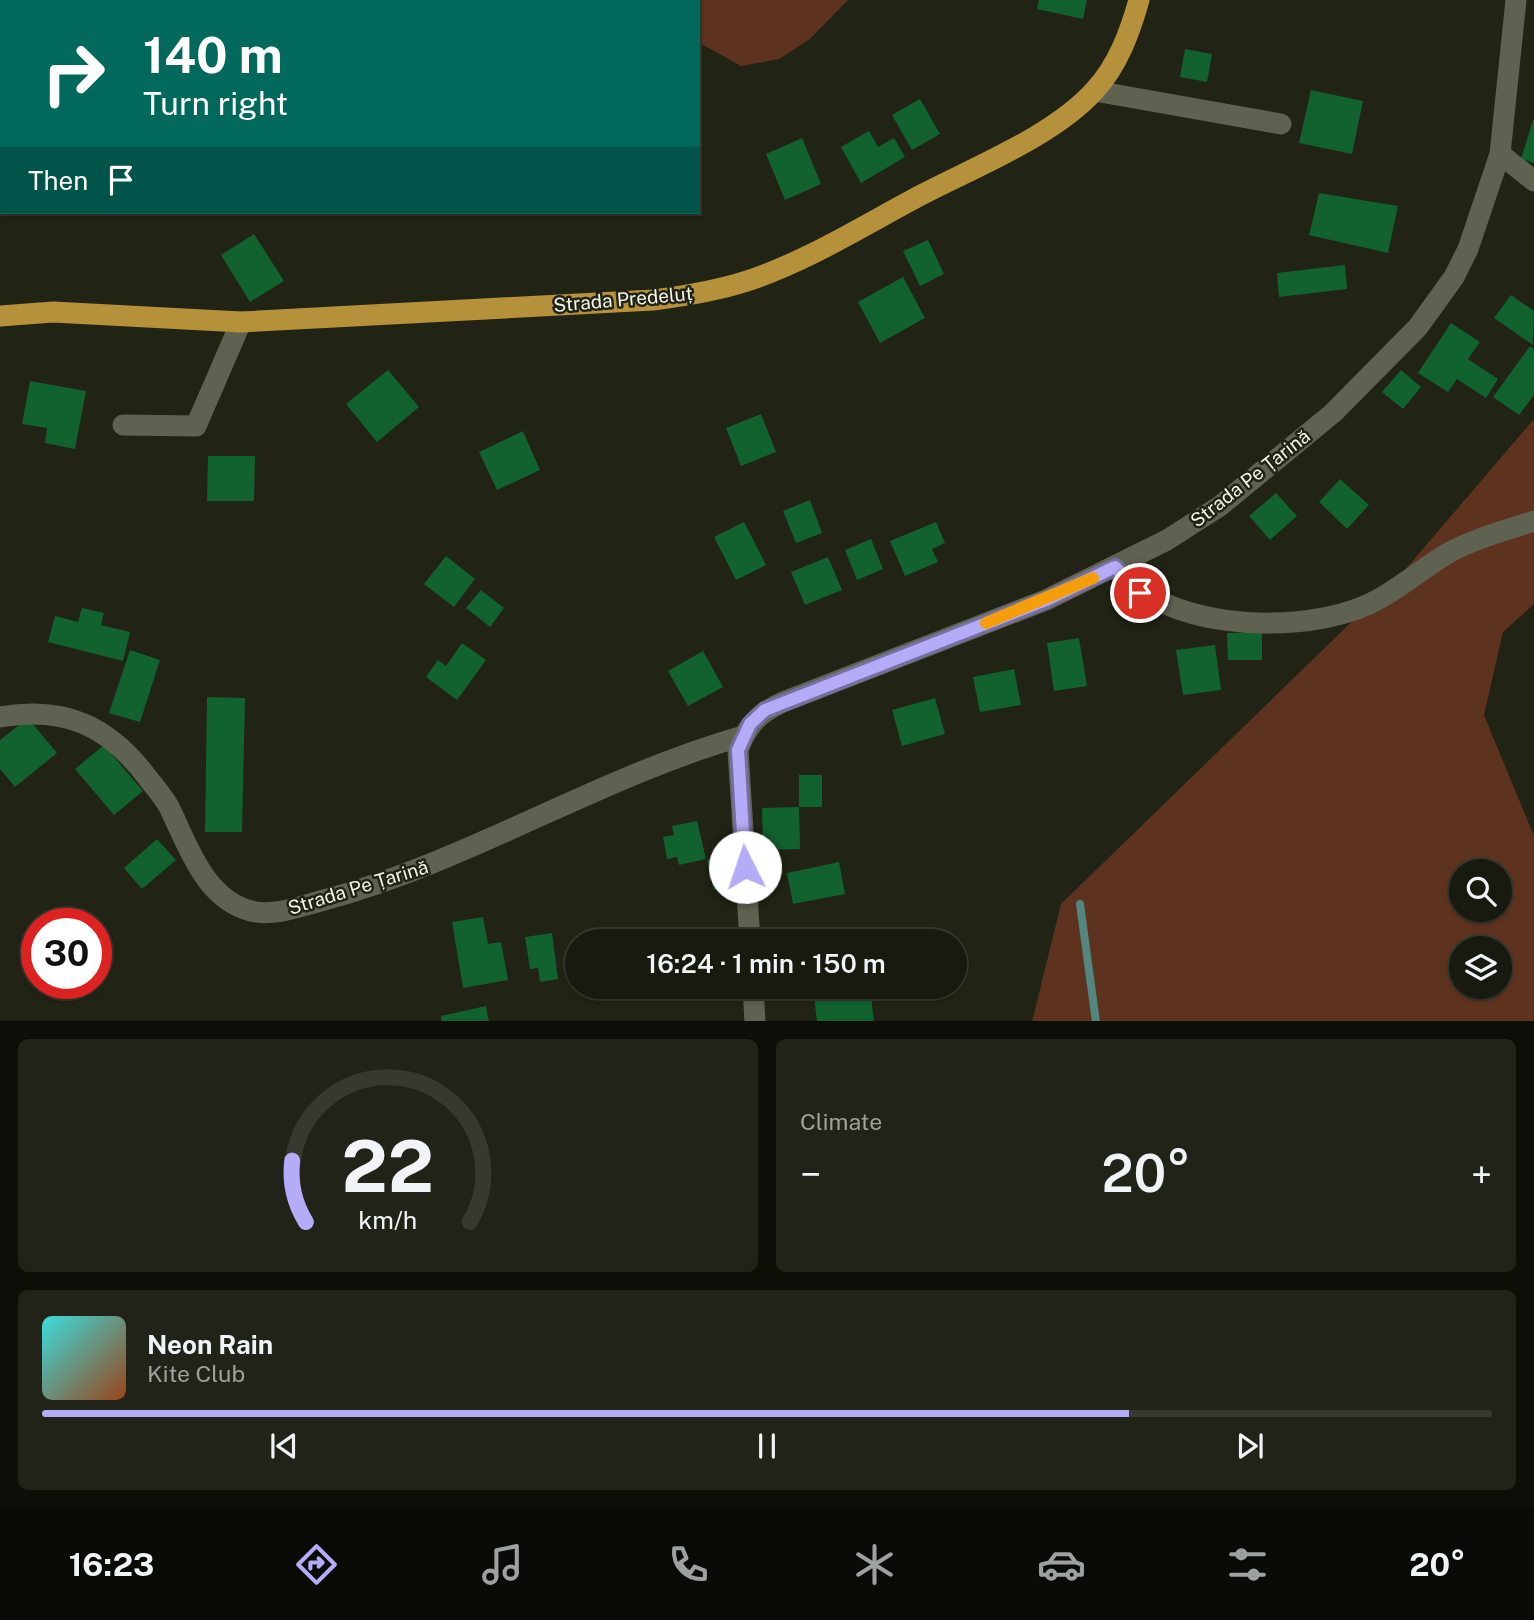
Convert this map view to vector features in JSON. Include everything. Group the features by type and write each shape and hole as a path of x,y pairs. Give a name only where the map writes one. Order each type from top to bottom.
{"main road":[{"name":"Strada Predeluț","path":"0,316 53,312 241,322 653,300 720,289 787,265 1036,134 1072,111 1095,91 1111,69 1127,37 1139,0"}],"street":[{"name":"Strada Pe Țarină","path":"0,717 24,713 52,715 80,721 107,734 132,756 168,804 193,858 215,889 234,905 253,912 277,912 345,894 447,859 585,796 717,743 743,736 765,710 783,702 1046,600 1167,540 1220,506 1333,413 1418,327 1454,277 1468,249 1500,154 1516,0"},
{"path":"1095,91 1281,124"},
{"path":"1500,154 1534,181"},
{"path":"123,425 196,426 241,322"},
{"path":"1115,567 1140,593 1168,607 1212,619 1314,620 1353,610 1390,594 1447,554 1480,539 1534,521"},
{"path":"743,736 738,750 749,929"},
{"path":"754,999 755,1021"}],"shaded area":[{"path":"700,0 848,0 810,39 779,59 741,66 700,43"},
{"path":"1534,419 1534,604 1503,632 1484,715 1534,836 1534,1021 1032,1021 1061,904 1404,571"}],"building":[{"path":"1039,0 1087,0 1083,19 1037,9"},
{"path":"1185,49 1212,54 1207,82 1180,77"},
{"path":"1311,90 1363,101 1352,154 1299,143"},
{"path":"920,99 940,134 912,150 892,115"},
{"path":"1534,120 1534,163 1521,159"},
{"path":"869,131 878,147 894,138 905,157 861,183 841,147"},
{"path":"802,138 821,184 785,200 766,154"},
{"path":"1319,193 1398,206 1388,253 1309,235"},
{"path":"254,234 284,281 250,302 221,255"},
{"path":"928,240 944,274 920,286 903,251"},
{"path":"1345,265 1347,289 1279,297 1277,273"},
{"path":"903,277 925,318 880,343 858,302"},
{"path":"1511,295 1534,311 1533,345 1494,318"},
{"path":"1451,323 1480,342 1468,359 1498,379 1486,398 1457,379 1448,392 1418,373"},
{"path":"1530,346 1534,349 1534,395 1519,415 1493,397"},
{"path":"388,370 419,407 377,442 346,404"},
{"path":"1401,370 1421,387 1403,409 1382,392"},
{"path":"30,381 86,391 75,449 45,443 47,428 22,424"},
{"path":"761,414 776,452 741,466 726,428"},
{"path":"523,431 540,470 497,490 479,452"},
{"path":"208,456 255,456 254,501 207,501"},
{"path":"1340,479 1369,505 1347,529 1319,502"},
{"path":"1276,493 1297,516 1270,540 1249,516"},
{"path":"810,500 822,533 796,543 783,511"},
{"path":"744,522 766,565 736,580 714,537"},
{"path":"936,522 945,543 932,549 938,562 905,576 890,541"},
{"path":"871,539 883,569 857,580 845,550"},
{"path":"446,556 475,579 454,607 424,584"},
{"path":"828,557 842,590 805,605 791,572"},
{"path":"481,590 504,608 490,627 466,608"},
{"path":"82,608 104,613 101,625 130,632 123,661 48,642 55,616 78,622"},
{"path":"1262,632 1262,660 1228,660 1227,633"},
{"path":"1079,638 1087,686 1054,691 1047,643"},
{"path":"462,643 486,660 457,700 426,677 438,660 446,666"},
{"path":"1215,645 1221,690 1183,695 1176,650"},
{"path":"130,650 160,660 140,722 109,713"},
{"path":"703,651 723,687 688,706 668,671"},
{"path":"1014,669 1021,705 980,712 973,677"},
{"path":"207,697 245,698 242,832 205,832"},
{"path":"935,698 945,734 902,746 892,710"},
{"path":"28,718 57,753 15,787 0,769 0,740"},
{"path":"104,745 143,791 114,815 75,769"},
{"path":"799,775 822,775 822,807 799,807"},
{"path":"799,807 800,849 763,850 762,808"},
{"path":"697,821 706,859 679,865 677,857 667,859 663,837 674,835 672,826"},
{"path":"157,839 176,860 142,889 124,868"},
{"path":"736,854 741,874 729,876 731,887 714,890 707,860"},
{"path":"839,862 845,894 793,904 787,873"},
{"path":"483,917 488,944 501,942 508,980 463,988 452,922"},
{"path":"552,933 558,979 540,982 538,968 530,969 525,937"},
{"path":"814,999 871,999 874,1021 817,1021"},
{"path":"486,1006 489,1021 442,1021 441,1016"}],"waterway":[{"path":"1080,904 1096,1021"}],"slow traffic":[{"path":"986,623 1093,578"}],"route":[{"path":"745,867 738,750 750,724 765,710 1046,600 1115,567 1128,584 1140,593"}]}
